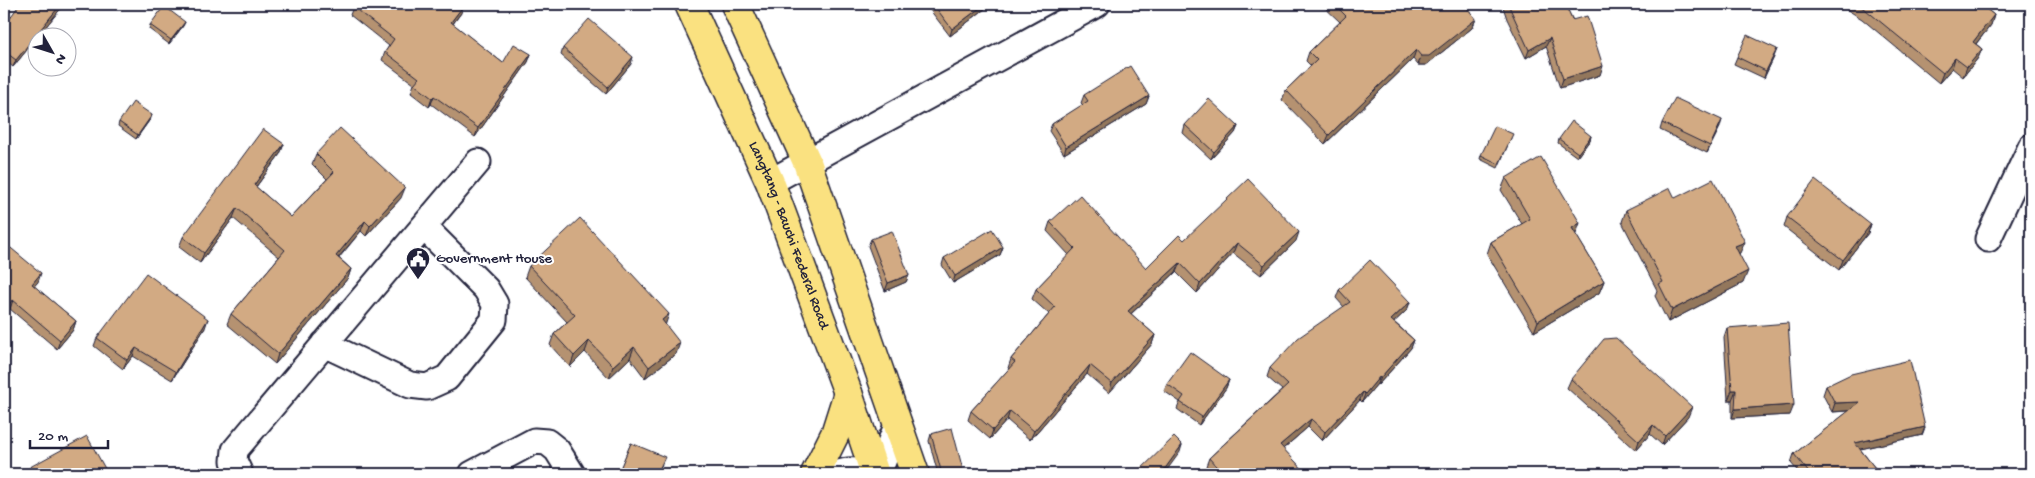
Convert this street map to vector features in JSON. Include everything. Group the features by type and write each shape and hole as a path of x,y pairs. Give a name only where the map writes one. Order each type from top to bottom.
{"main road":[{"name":"Langtang - Bauchi Federal Road","path":"689,4 770,182 876,474"},
{"path":"734,4 807,162 915,474"},
{"path":"815,474 835,434 848,393"}],"street":[{"path":"770,182 1097,4"},
{"path":"1988,239 2031,147"},
{"path":"240,474 234,461 235,450 478,162"},
{"path":"324,344 410,385 427,387 447,378 494,320 495,304 486,289 424,227"},
{"path":"876,474 898,423"},
{"path":"472,474 534,442 547,442 557,450 572,474"},
{"path":"837,474 856,471 868,474"}],"building":[{"path":"20,4 61,4 42,28 28,28 28,45 16,60 4,51 4,22 7,18 9,19"},
{"path":"356,4 463,4 451,22 503,63 514,44 531,54 478,128 414,84 419,78 385,52 394,39 353,7"},
{"path":"933,4 985,4 952,29"},
{"path":"1334,4 1464,4 1476,19 1429,56 1421,56 1416,50 1329,135 1286,90 1317,60 1309,52 1346,16"},
{"path":"1508,4 1565,4 1572,20 1587,16 1603,66 1563,79 1550,38 1529,50"},
{"path":"1856,4 1980,4 1994,15 1973,42 1982,49 1967,67 1955,58 1943,73 1866,10"},
{"path":"164,6 185,22 171,40 150,25"},
{"path":"589,19 633,57 608,87 563,48"},
{"path":"1747,35 1777,49 1766,71 1737,57"},
{"path":"1130,66 1149,96 1066,147 1052,124 1088,101 1084,95"},
{"path":"1675,98 1722,120 1710,146 1662,123"},
{"path":"1209,99 1238,126 1214,152 1185,125"},
{"path":"133,102 152,115 138,135 119,122"},
{"path":"1572,121 1591,136 1578,153 1559,139"},
{"path":"1495,126 1513,134 1499,164 1481,155"},
{"path":"340,128 405,188 370,226 365,221 336,256 351,269 278,354 231,314 285,250 237,208 204,253 183,237 263,129 284,144 254,185 291,217 334,172 316,154"},
{"path":"1541,157 1580,223 1572,228 1604,281 1538,321 1491,242 1530,219 1506,178"},
{"path":"1248,179 1299,232 1264,265 1237,243 1200,284 1180,263 1128,311 1155,335 1112,383 1090,365 1034,431 1010,411 993,430 971,411 1015,362 1011,359 1055,307 1036,289 1075,248 1050,222 1080,195 1146,268 1179,235 1184,240"},
{"path":"1713,179 1745,242 1735,246 1748,271 1672,310 1659,284 1663,282 1626,210 1670,188 1675,198"},
{"path":"1815,180 1871,224 1843,260 1787,217"},
{"path":"580,218 669,314 662,320 680,343 649,367 634,347 613,366 589,341 574,356 554,334 575,315 529,266"},
{"path":"992,229 1003,247 955,276 944,258"},
{"path":"892,231 909,275 888,283 871,239"},
{"path":"6,244 41,273 32,284 76,321 60,340 13,300 4,308 4,247"},
{"path":"1370,260 1410,302 1391,320 1414,340 1365,394 1363,392 1325,432 1311,419 1280,445 1307,474 1223,474 1209,458 1288,385 1270,368 1298,338 1350,302 1339,290"},
{"path":"146,273 208,319 176,372 136,348 127,360 97,338"},
{"path":"1788,323 1794,405 1735,409 1736,390 1732,390 1727,328"},
{"path":"1616,338 1692,407 1665,436 1653,425 1639,441 1571,379 1604,339"},
{"path":"1190,352 1229,380 1202,417 1180,402 1184,396 1167,384"},
{"path":"1910,360 1925,427 1855,443 1878,474 1810,474 1794,454 1860,402 1835,403 1826,386 1851,374"},
{"path":"952,428 964,474 942,474 931,434"},
{"path":"87,436 108,474 34,474 30,467"},
{"path":"1174,437 1182,445 1161,474 1136,474"},
{"path":"631,443 665,457 657,474 626,474 619,471"}],"place":[{"name":"Government House","path":"418,280"}]}
